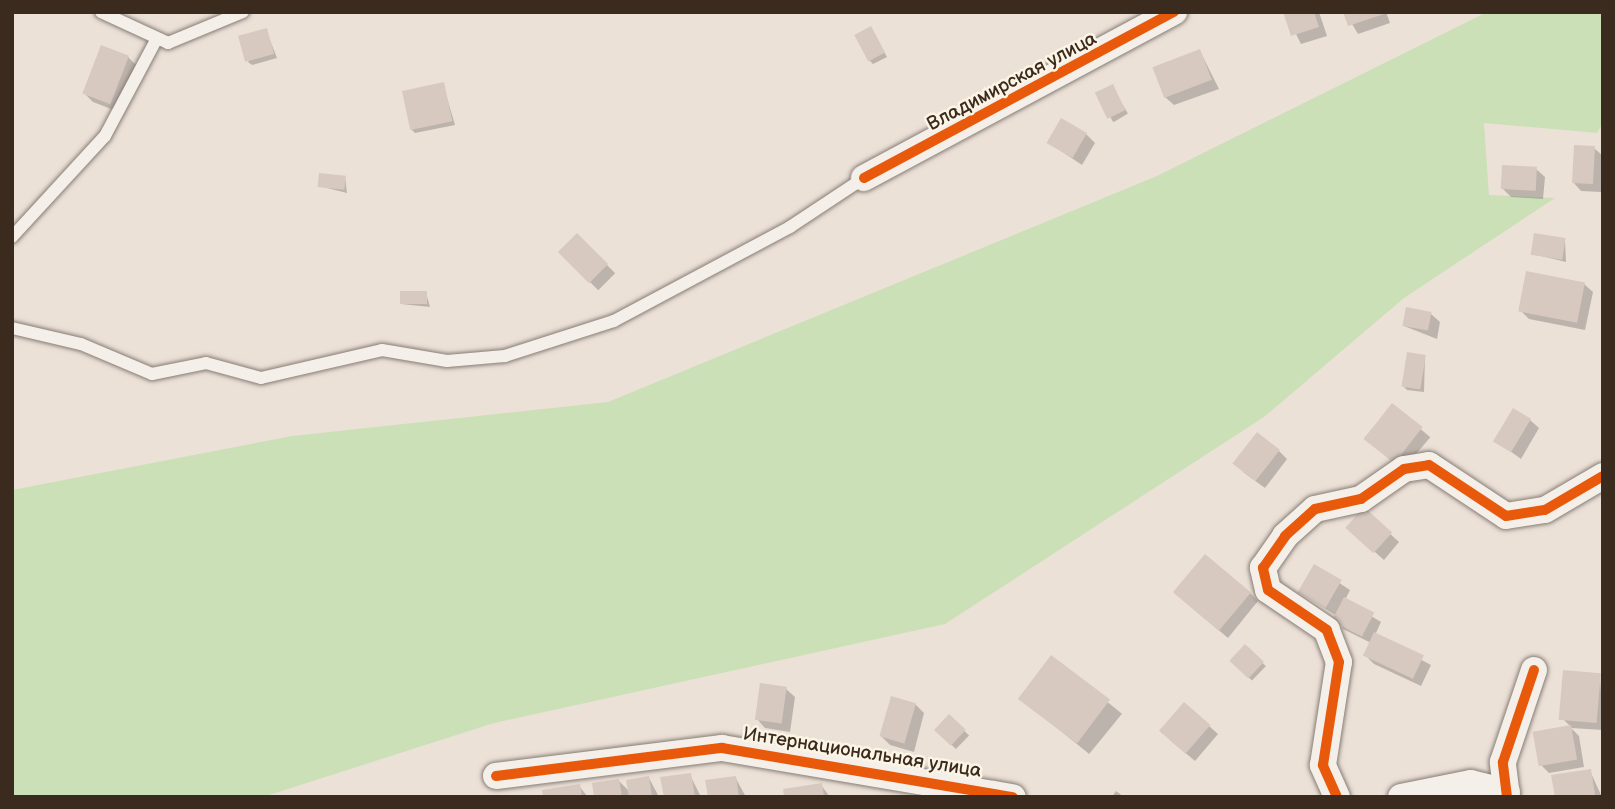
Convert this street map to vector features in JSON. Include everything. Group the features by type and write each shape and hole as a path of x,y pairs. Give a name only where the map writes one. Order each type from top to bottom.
{"street":[{"name":"Владимирская улица","path":"864,178 1174,12"},
{"path":"1337,797 1324,765 1339,662 1327,630 1268,590 1263,568 1285,536 1315,509 1361,499 1404,469 1429,465 1506,516 1545,510 1603,476"},
{"path":"1401,797 1471,783 1507,794 1503,761 1534,670"},
{"name":"Интернациональная улица","path":"496,776 722,748 1013,797"}],"lane":[{"path":"101,12 156,40 168,43 243,12"},
{"path":"12,237 105,136 156,40"},
{"path":"12,328 81,344 152,374 206,363 261,379 382,350 447,361 505,356 614,321 790,227 864,178"}],"green space":[{"path":"1487,12 1603,12 1603,123 1597,133 1484,123 1489,195 1555,198 1404,298 1264,417 945,624 494,723 263,797 12,797 12,490 292,436 608,402 1157,176"}],"building":[{"path":"1283,12 1314,12 1319,27 1291,36"},
{"path":"1343,12 1387,12 1387,13 1348,26"},
{"path":"871,26 885,52 868,61 854,35"},
{"path":"267,28 274,54 245,62 238,36"},
{"path":"101,45 129,56 110,104 82,94"},
{"path":"1200,49 1212,80 1164,98 1152,67"},
{"path":"444,82 452,121 410,130 402,91"},
{"path":"1113,84 1125,110 1107,119 1095,92"},
{"path":"1061,118 1087,133 1072,158 1046,143"},
{"path":"1574,145 1595,146 1593,184 1572,183"},
{"path":"1502,165 1537,167 1536,191 1501,189"},
{"path":"319,173 346,176 344,190 318,187"},
{"path":"577,233 608,264 589,283 558,252"},
{"path":"1534,233 1566,238 1562,260 1531,255"},
{"path":"1526,271 1585,282 1577,323 1518,311"},
{"path":"400,291 427,291 427,304 400,304"},
{"path":"1406,307 1432,312 1428,331 1402,326"},
{"path":"1407,352 1426,355 1420,390 1402,387"},
{"path":"1392,403 1423,427 1394,463 1364,439"},
{"path":"1513,408 1531,419 1511,452 1493,441"},
{"path":"1257,432 1280,450 1255,481 1232,464"},
{"path":"1364,507 1392,532 1374,553 1345,528"},
{"path":"1205,554 1251,593 1219,631 1173,592"},
{"path":"1314,564 1342,580 1325,609 1298,593"},
{"path":"1344,597 1374,612 1362,636 1332,621"},
{"path":"1374,632 1424,655 1413,679 1363,656"},
{"path":"1245,644 1264,662 1248,679 1229,661"},
{"path":"1051,655 1110,700 1077,743 1018,699"},
{"path":"1563,670 1601,673 1596,723 1559,720"},
{"path":"760,683 787,687 782,723 755,720"},
{"path":"891,696 916,703 904,744 879,736"},
{"path":"1184,702 1210,725 1185,754 1159,731"},
{"path":"949,714 966,730 951,746 934,730"},
{"path":"1571,725 1577,759 1539,766 1533,732"},
{"path":"1591,769 1595,795 1555,797 1551,775"},
{"path":"691,773 695,797 664,797 660,777"},
{"path":"649,776 652,797 629,797 626,780"},
{"path":"736,776 739,797 708,797 705,780"},
{"path":"619,779 622,797 594,797 592,783"},
{"path":"822,783 824,797 784,797 783,789"},
{"path":"580,784 582,797 543,797 542,790"}],"cycle path":[{"path":"864,178 1174,12"},
{"path":"1337,797 1323,765 1339,662 1327,630 1268,590 1263,568 1285,536 1315,509 1361,499 1404,469 1429,465 1506,516 1545,510 1603,476"},
{"path":"1507,797 1503,762 1534,670"},
{"path":"496,776 722,748 1013,797"}]}
